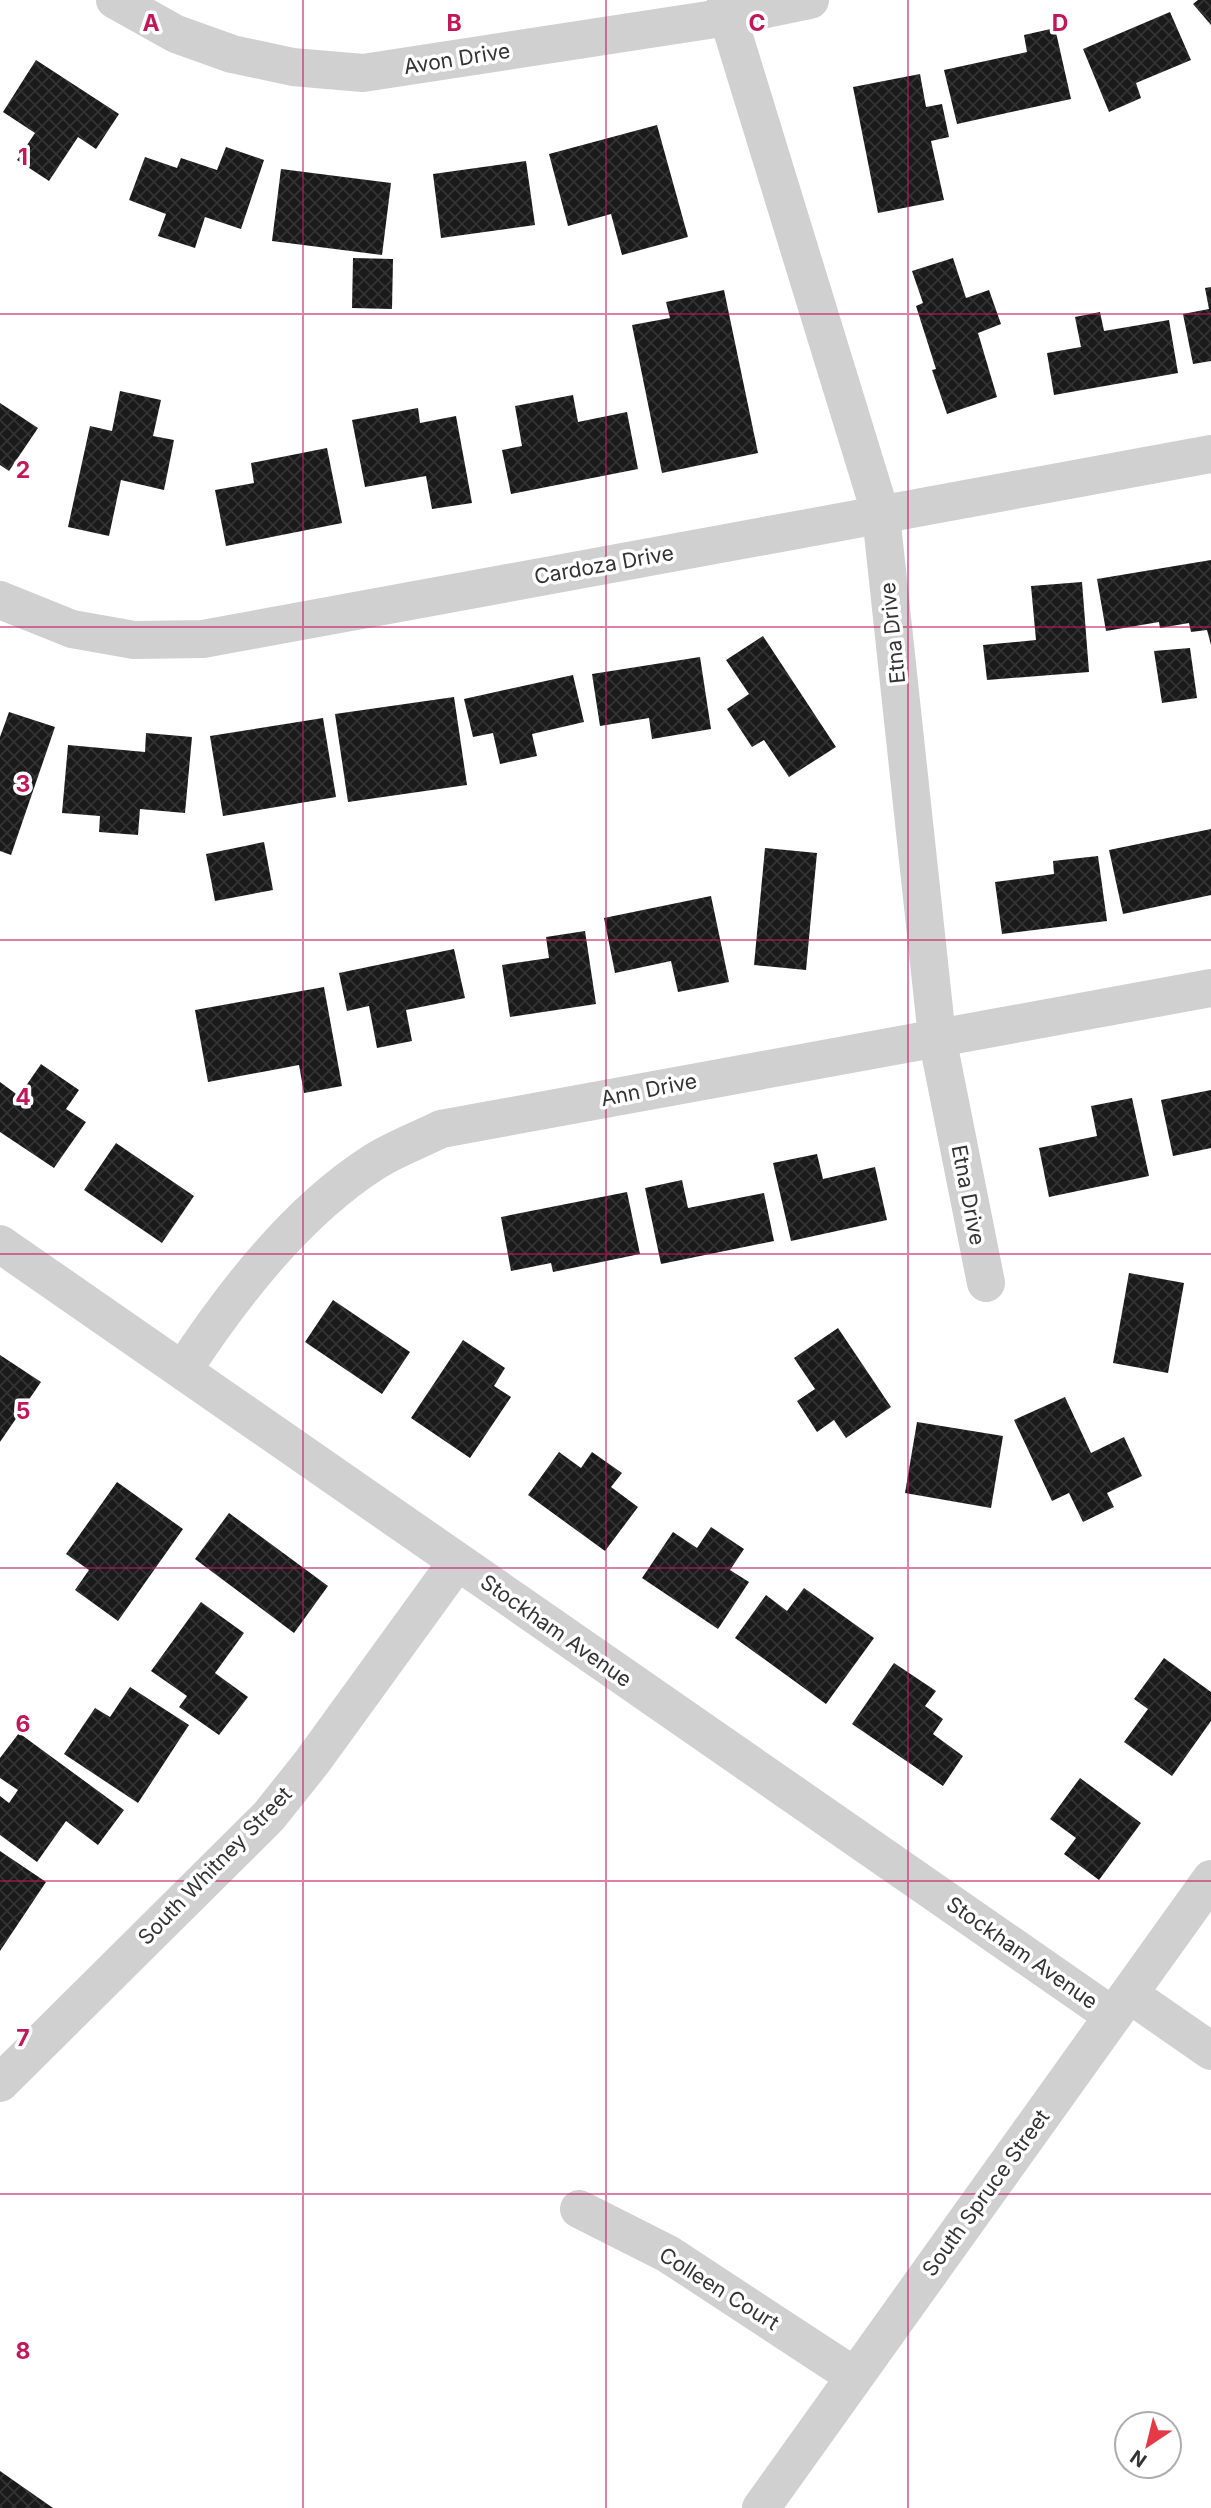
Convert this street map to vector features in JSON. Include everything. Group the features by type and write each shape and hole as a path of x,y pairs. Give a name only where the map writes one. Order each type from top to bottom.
{"street":[{"name":"Avon Drive","path":"115,0 176,34 232,54 293,67 363,73 727,8 810,0"},
{"name":"Etna Drive","path":"727,8 881,514 937,1037 986,1283"},
{"name":"Cardoza Drive","path":"0,600 72,629 134,640 203,639 1211,454"},
{"name":"Ann Drive","path":"183,1370 222,1312 326,1198 375,1161 441,1129 1211,988"},
{"name":"Stockham Avenue","path":"0,1244 457,1562 1121,2005 1211,2051"},
{"name":"South Whitney Street","path":"0,2083 269,1816 312,1762 457,1562"},
{"name":"South Spruce Street","path":"761,2508 1211,1879"},
{"name":"Colleen Court","path":"579,2209 668,2255 854,2375"}],"building":[{"path":"1198,0 1211,0 1211,25 1193,4"},
{"path":"1170,12 1191,60 1136,83 1141,98 1109,112 1083,49"},
{"path":"1055,28 1071,99 957,124 944,70 1027,52 1024,35"},
{"path":"36,60 119,114 96,149 78,137 49,181 17,160 35,133 3,112"},
{"path":"920,74 926,107 942,104 949,137 931,141 944,200 878,213 853,87"},
{"path":"657,125 688,237 622,255 611,214 568,226 549,154"},
{"path":"226,147 264,160 241,229 205,217 195,248 158,236 166,214 129,200 145,157 177,168 181,158 217,170"},
{"path":"526,161 535,225 441,238 433,174"},
{"path":"281,169 391,183 382,255 272,241"},
{"path":"353,258 393,259 392,309 352,308"},
{"path":"953,258 966,298 989,290 1001,324 978,333 997,397 947,414 932,370 936,369 916,306 923,303 912,271"},
{"path":"1211,287 1211,361 1193,364 1183,314 1209,309 1205,288"},
{"path":"724,290 758,453 662,473 632,325 670,318 666,302"},
{"path":"1100,312 1104,331 1169,320 1178,373 1054,395 1047,353 1081,347 1075,317"},
{"path":"120,391 161,400 153,436 174,440 164,490 121,480 109,536 68,527 90,426 112,431"},
{"path":"573,395 578,422 627,412 638,469 511,494 502,450 522,446 515,406"},
{"path":"0,403 38,428 9,471 0,465"},
{"path":"418,408 420,423 456,416 472,503 432,509 426,476 365,487 352,420"},
{"path":"327,448 342,523 226,546 215,490 254,483 251,463"},
{"path":"1211,560 1211,645 1207,630 1191,632 1189,623 1160,628 1159,622 1106,631 1097,579"},
{"path":"1082,582 1089,672 987,680 983,645 1036,640 1031,586"},
{"path":"763,636 836,747 789,777 764,740 752,747 727,709 749,694 726,660"},
{"path":"1190,648 1197,698 1162,703 1154,651"},
{"path":"700,657 711,729 652,739 649,718 600,726 592,674"},
{"path":"573,675 584,722 532,734 537,756 500,764 493,733 473,737 464,699"},
{"path":"454,697 467,785 348,802 335,714"},
{"path":"9,712 55,727 11,855 0,851 0,737"},
{"path":"323,718 336,797 223,816 210,736"},
{"path":"146,733 192,737 185,813 140,809 138,835 99,832 100,816 62,813 68,745 145,752"},
{"path":"1211,829 1211,895 1123,914 1109,850"},
{"path":"264,842 273,890 215,901 206,854"},
{"path":"765,848 817,853 806,970 754,965"},
{"path":"1098,856 1107,921 1002,934 995,882 1054,874 1053,861"},
{"path":"711,896 729,982 678,992 671,961 615,973 604,918"},
{"path":"585,931 596,1004 510,1017 502,965 549,958 546,937"},
{"path":"454,949 465,998 406,1010 412,1041 377,1048 369,1006 347,1011 339,973"},
{"path":"324,987 342,1086 304,1093 299,1065 208,1082 195,1010"},
{"path":"41,1064 79,1090 66,1109 86,1122 54,1168 0,1132 0,1082 19,1096"},
{"path":"1211,1090 1211,1148 1173,1156 1161,1100"},
{"path":"1132,1098 1149,1176 1049,1197 1039,1148 1097,1136 1091,1106"},
{"path":"116,1143 194,1196 162,1243 84,1190"},
{"path":"817,1154 823,1179 875,1167 887,1220 791,1241 773,1163"},
{"path":"682,1180 688,1208 764,1193 774,1241 661,1264 645,1188"},
{"path":"627,1192 640,1254 553,1272 551,1263 511,1271 501,1217"},
{"path":"1129,1273 1184,1283 1168,1373 1113,1363"},
{"path":"333,1300 410,1352 382,1394 305,1342"},
{"path":"838,1328 891,1407 846,1438 834,1420 817,1432 797,1401 815,1389 794,1358"},
{"path":"463,1340 505,1368 494,1386 511,1397 470,1458 411,1418"},
{"path":"0,1355 41,1382 0,1442"},
{"path":"1065,1397 1091,1453 1124,1437 1142,1476 1107,1493 1114,1507 1083,1522 1069,1493 1052,1501 1014,1420"},
{"path":"917,1422 1003,1436 991,1508 905,1493"},
{"path":"559,1452 581,1468 592,1452 622,1473 611,1487 638,1507 605,1551 528,1495"},
{"path":"117,1482 183,1529 118,1621 75,1590 89,1570 66,1554"},
{"path":"229,1513 328,1586 294,1633 195,1559"},
{"path":"711,1527 744,1549 730,1570 749,1582 718,1629 642,1578 673,1532 697,1548"},
{"path":"804,1588 874,1638 826,1704 735,1638 766,1595 787,1611"},
{"path":"201,1602 244,1633 215,1673 248,1697 219,1735 179,1707 187,1696 151,1671"},
{"path":"1164,1658 1211,1692 1211,1721 1172,1776 1124,1742 1148,1709 1134,1699"},
{"path":"894,1663 936,1691 925,1706 943,1719 933,1734 963,1756 943,1786 852,1724"},
{"path":"130,1687 189,1725 138,1803 64,1754 95,1708 110,1717"},
{"path":"19,1733 124,1810 98,1845 66,1821 37,1862 0,1835 0,1796 9,1803 18,1790 0,1778 0,1758"},
{"path":"1080,1778 1141,1823 1099,1880 1064,1854 1076,1838 1050,1819"},
{"path":"0,1851 46,1882 0,1951"},
{"path":"0,2471 53,2508 0,2508"}]}
